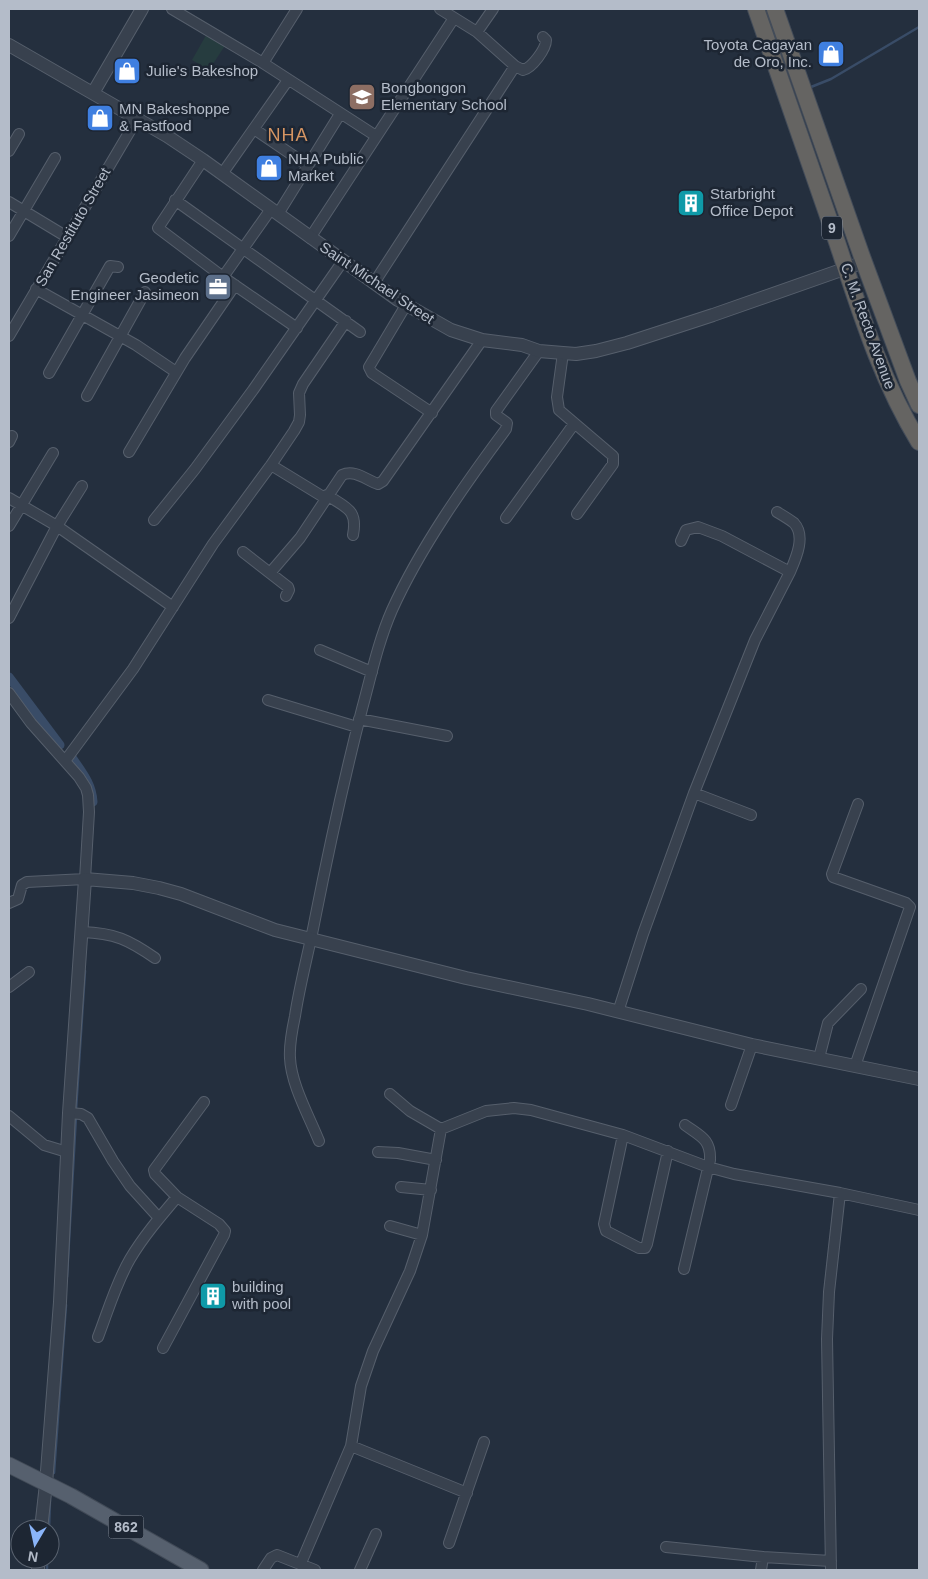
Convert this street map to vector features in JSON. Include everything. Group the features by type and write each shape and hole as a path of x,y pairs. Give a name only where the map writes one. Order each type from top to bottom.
{"highway":[{"name":"C. M. Recto Avenue","path":"756,9 887,380 906,421 919,442"},
{"name":"C. M. Recto Avenue","path":"774,9 864,262 908,381 919,405"}],"main road":[{"name":"862","path":"9,1465 201,1570"}],"street":[{"path":"93,93 142,9"},
{"path":"172,9 263,63 376,136"},
{"path":"263,63 297,9"},
{"path":"440,9 477,32 515,66 523,70 528,69 546,45 546,40 543,37"},
{"path":"477,32 493,9"},
{"path":"310,238 454,18"},
{"name":"Saint Michael Street","path":"9,45 167,136 406,305 451,330 482,340 522,345 539,351 584,353 627,343 740,306 864,262"},
{"path":"374,284 515,66"},
{"path":"222,174 288,80"},
{"path":"223,277 244,248 275,212 340,114"},
{"name":"San Restituto Street","path":"9,336 137,119"},
{"path":"254,130 307,166"},
{"path":"9,151 19,134"},
{"path":"9,236 55,158"},
{"path":"203,160 158,227 159,229 223,277 297,328"},
{"path":"176,200 360,332"},
{"path":"9,202 67,237"},
{"path":"154,520 195,468 297,328 343,261"},
{"path":"49,373 110,266 118,267"},
{"path":"129,452 176,372 235,285"},
{"path":"36,289 120,336 176,372"},
{"path":"87,396 145,292"},
{"path":"406,305 369,368 372,373 432,413"},
{"path":"65,761 133,669 214,544 271,465 299,422 299,394 346,321"},
{"path":"270,573 300,538 337,480 347,473 358,475 380,484 482,340"},
{"path":"319,1141 295,1082 290,1056 298,999 327,857 358,723 372,672 392,609 448,511 476,469 506,430 507,423 496,415 496,411 539,351"},
{"path":"564,353 556,397 557,405 561,412 613,456 614,459 577,514"},
{"path":"506,518 574,424"},
{"path":"9,526 53,453"},
{"path":"271,465 346,507 355,519 353,535"},
{"path":"9,618 57,526 82,486"},
{"path":"9,498 57,526 173,607"},
{"path":"618,1012 643,934 694,793 755,640 790,572 798,548 799,532 794,523 777,512"},
{"path":"681,541 686,530 698,527 722,536 790,572"},
{"path":"243,552 288,587 290,590 286,596"},
{"path":"320,650 372,672"},
{"path":"9,693 31,723 79,777 88,795 89,812 85,879 87,932 74,1114 67,1152 60,1302 42,1519"},
{"path":"268,700 358,723 446,736"},
{"path":"694,793 751,815"},
{"path":"855,1066 910,907 906,903 834,877 832,874 858,804"},
{"path":"9,903 18,899 22,885 27,882 85,879 134,883 181,894 275,930 466,978 618,1012 752,1045 919,1079"},
{"path":"87,932 126,940 155,958"},
{"path":"9,987 29,972"},
{"path":"819,1058 828,1023 861,989"},
{"path":"731,1105 752,1045"},
{"path":"390,1094 410,1112 441,1129"},
{"path":"163,1348 224,1235 223,1227 220,1224 177,1197 155,1174 154,1170 204,1102"},
{"path":"441,1129 486,1111 514,1108 531,1110 622,1135 708,1167 734,1174 840,1193 919,1210"},
{"path":"74,1114 88,1118 130,1186 159,1218"},
{"path":"9,1116 44,1145 67,1152"},
{"path":"684,1269 708,1167 710,1150 706,1140 685,1125"},
{"path":"301,1563 351,1446 361,1386 373,1351 410,1271 422,1235 441,1129"},
{"path":"622,1135 604,1224 606,1231 639,1248 645,1248 647,1244 668,1151"},
{"path":"378,1152 398,1153 436,1160"},
{"path":"401,1187 431,1190"},
{"path":"666,1547 831,1566 826,1339 840,1193"},
{"path":"98,1337 120,1278 130,1258 177,1197"},
{"path":"390,1226 422,1235"},
{"path":"450,1543 484,1442"},
{"path":"351,1446 467,1493"},
{"path":"360,1570 376,1534"},
{"path":"263,1570 274,1556 282,1556 315,1570"},
{"path":"761,1570 763,1557"}],"green space":[{"path":"209,30 228,41 209,70 192,60"}],"waterway":[{"path":"811,87 831,79 919,27"},
{"path":"9,677 60,745"},
{"path":"71,756 91,789 93,802"},
{"path":"76,1110 85,971"},
{"path":"67,1277 76,1116"},
{"path":"54,1473 66,1305"},
{"path":"49,1519 50,1500"}],"place":[{"name":"Toyota Cagayan de Oro, Inc.","path":"831,54"},
{"name":"Julie's Bakeshop","path":"127,71"},
{"name":"Bongbongon Elementary School","path":"362,97"},
{"name":"MN Bakeshoppe & Fastfood","path":"100,118"},
{"name":"NHA Public Market","path":"269,168"},
{"name":"Starbright Office Depot","path":"691,203"},
{"name":"Geodetic Engineer Jasimeon","path":"218,287"},
{"name":"building with pool","path":"213,1296"}],"district":[{"name":"NHA","path":"288,135"}]}
